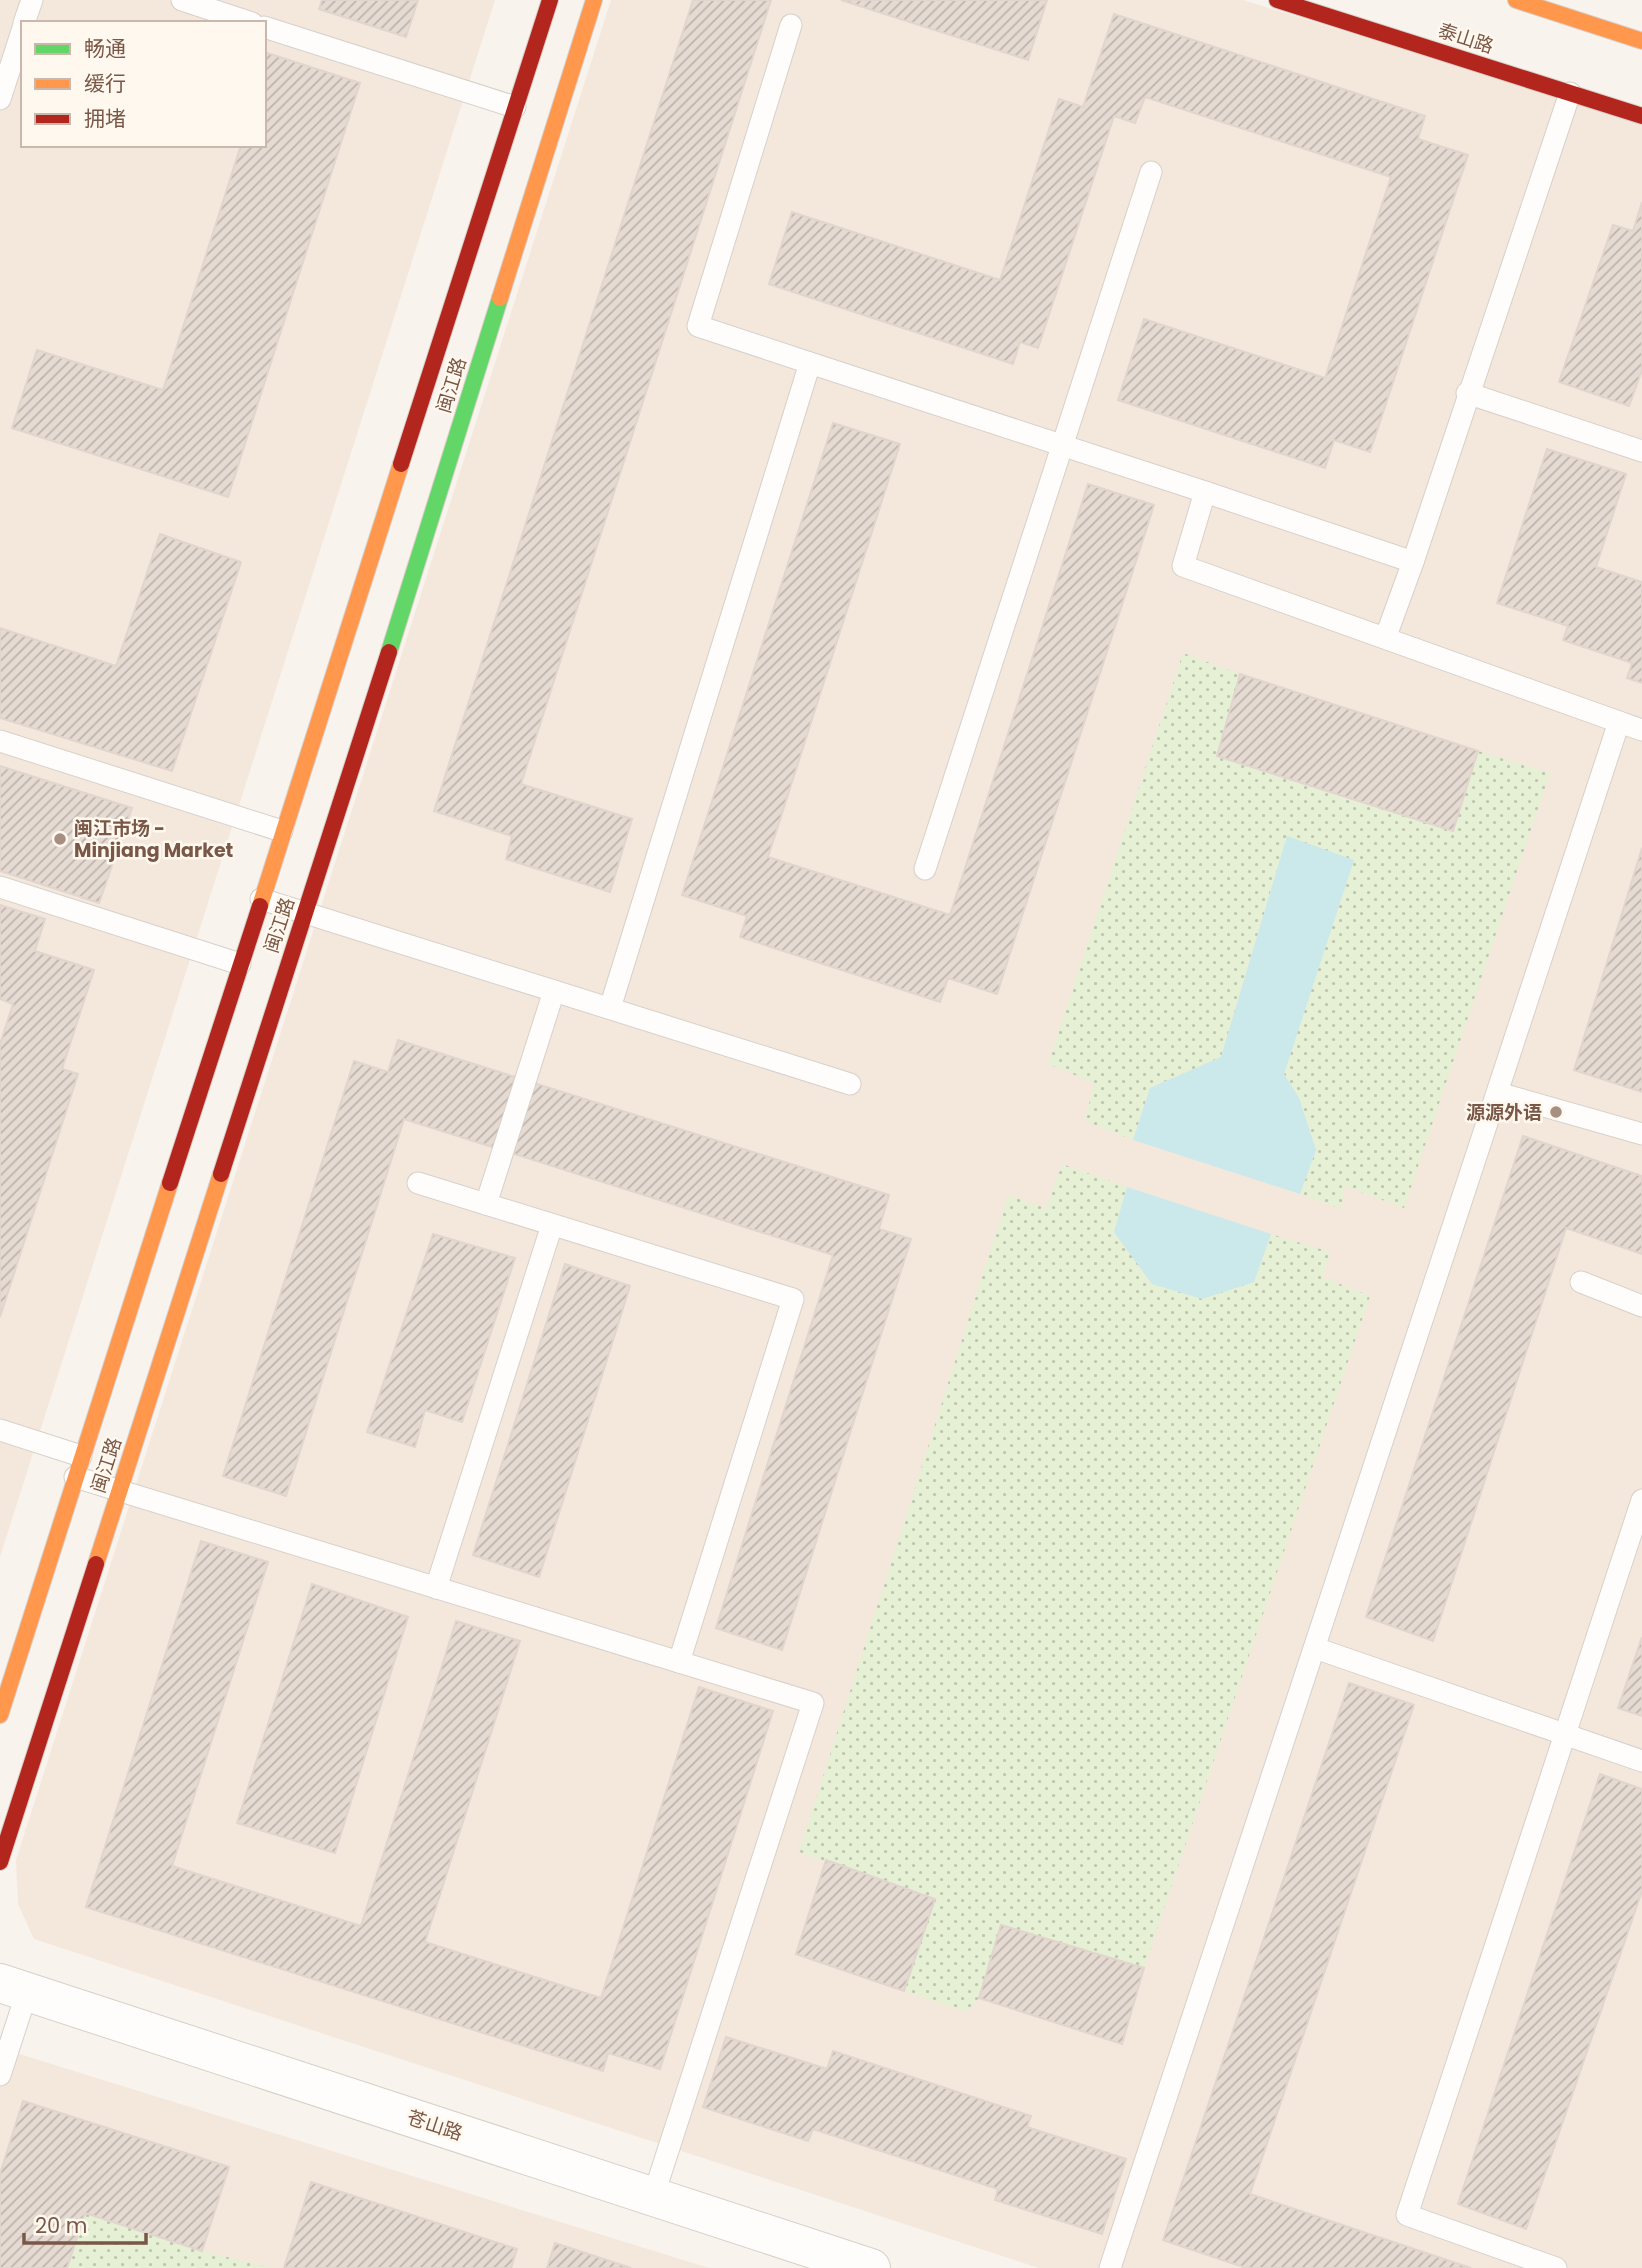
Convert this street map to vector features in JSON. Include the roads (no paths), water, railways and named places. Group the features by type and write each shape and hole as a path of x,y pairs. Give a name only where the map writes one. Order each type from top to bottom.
{"main road":[{"name":"闽江路","path":"0,1715 550,0"},
{"name":"闽江路","path":"0,1862 594,0"},
{"name":"泰山路","path":"1277,0 1642,116"},
{"path":"1516,0 1642,41"}],"street":[{"name":"苍山路","path":"14,1987 871,2268"}],"lane":[{"path":"25,21 32,0"},
{"path":"182,0 247,21"},
{"path":"791,25 698,326 1412,562"},
{"path":"266,28 515,107"},
{"path":"0,99 21,34"},
{"path":"1386,636 1570,93"},
{"path":"925,869 1152,172"},
{"path":"610,1008 810,363"},
{"path":"1468,393 1642,451"},
{"path":"1205,492 1183,566 1386,636 1642,730"},
{"path":"1110,2268 1619,722"},
{"path":"0,741 282,831"},
{"path":"0,887 240,964"},
{"path":"261,899 850,1084"},
{"path":"486,1204 554,991"},
{"path":"1498,1093 1642,1134"},
{"path":"418,1183 793,1299 679,1662"},
{"path":"436,1588 552,1225"},
{"path":"1581,1282 1642,1306"},
{"path":"0,1430 81,1456"},
{"path":"75,1477 813,1703 653,2197"},
{"path":"1556,2268 1407,2215 1642,1500"},
{"path":"1315,1648 1642,1761"},
{"path":"0,2076 14,1987"}],"water":[{"path":"1287,836 1354,860 1284,1074 1299,1098 1316,1150 1300,1194 1133,1140 1150,1088 1221,1057"},
{"path":"1127,1187 1271,1234 1254,1282 1202,1299 1152,1284 1114,1232"}],"place":[{"name":"闽江市场 - Minjiang Market","path":"60,839"},
{"name":"源源外语","path":"1556,1112"}]}
